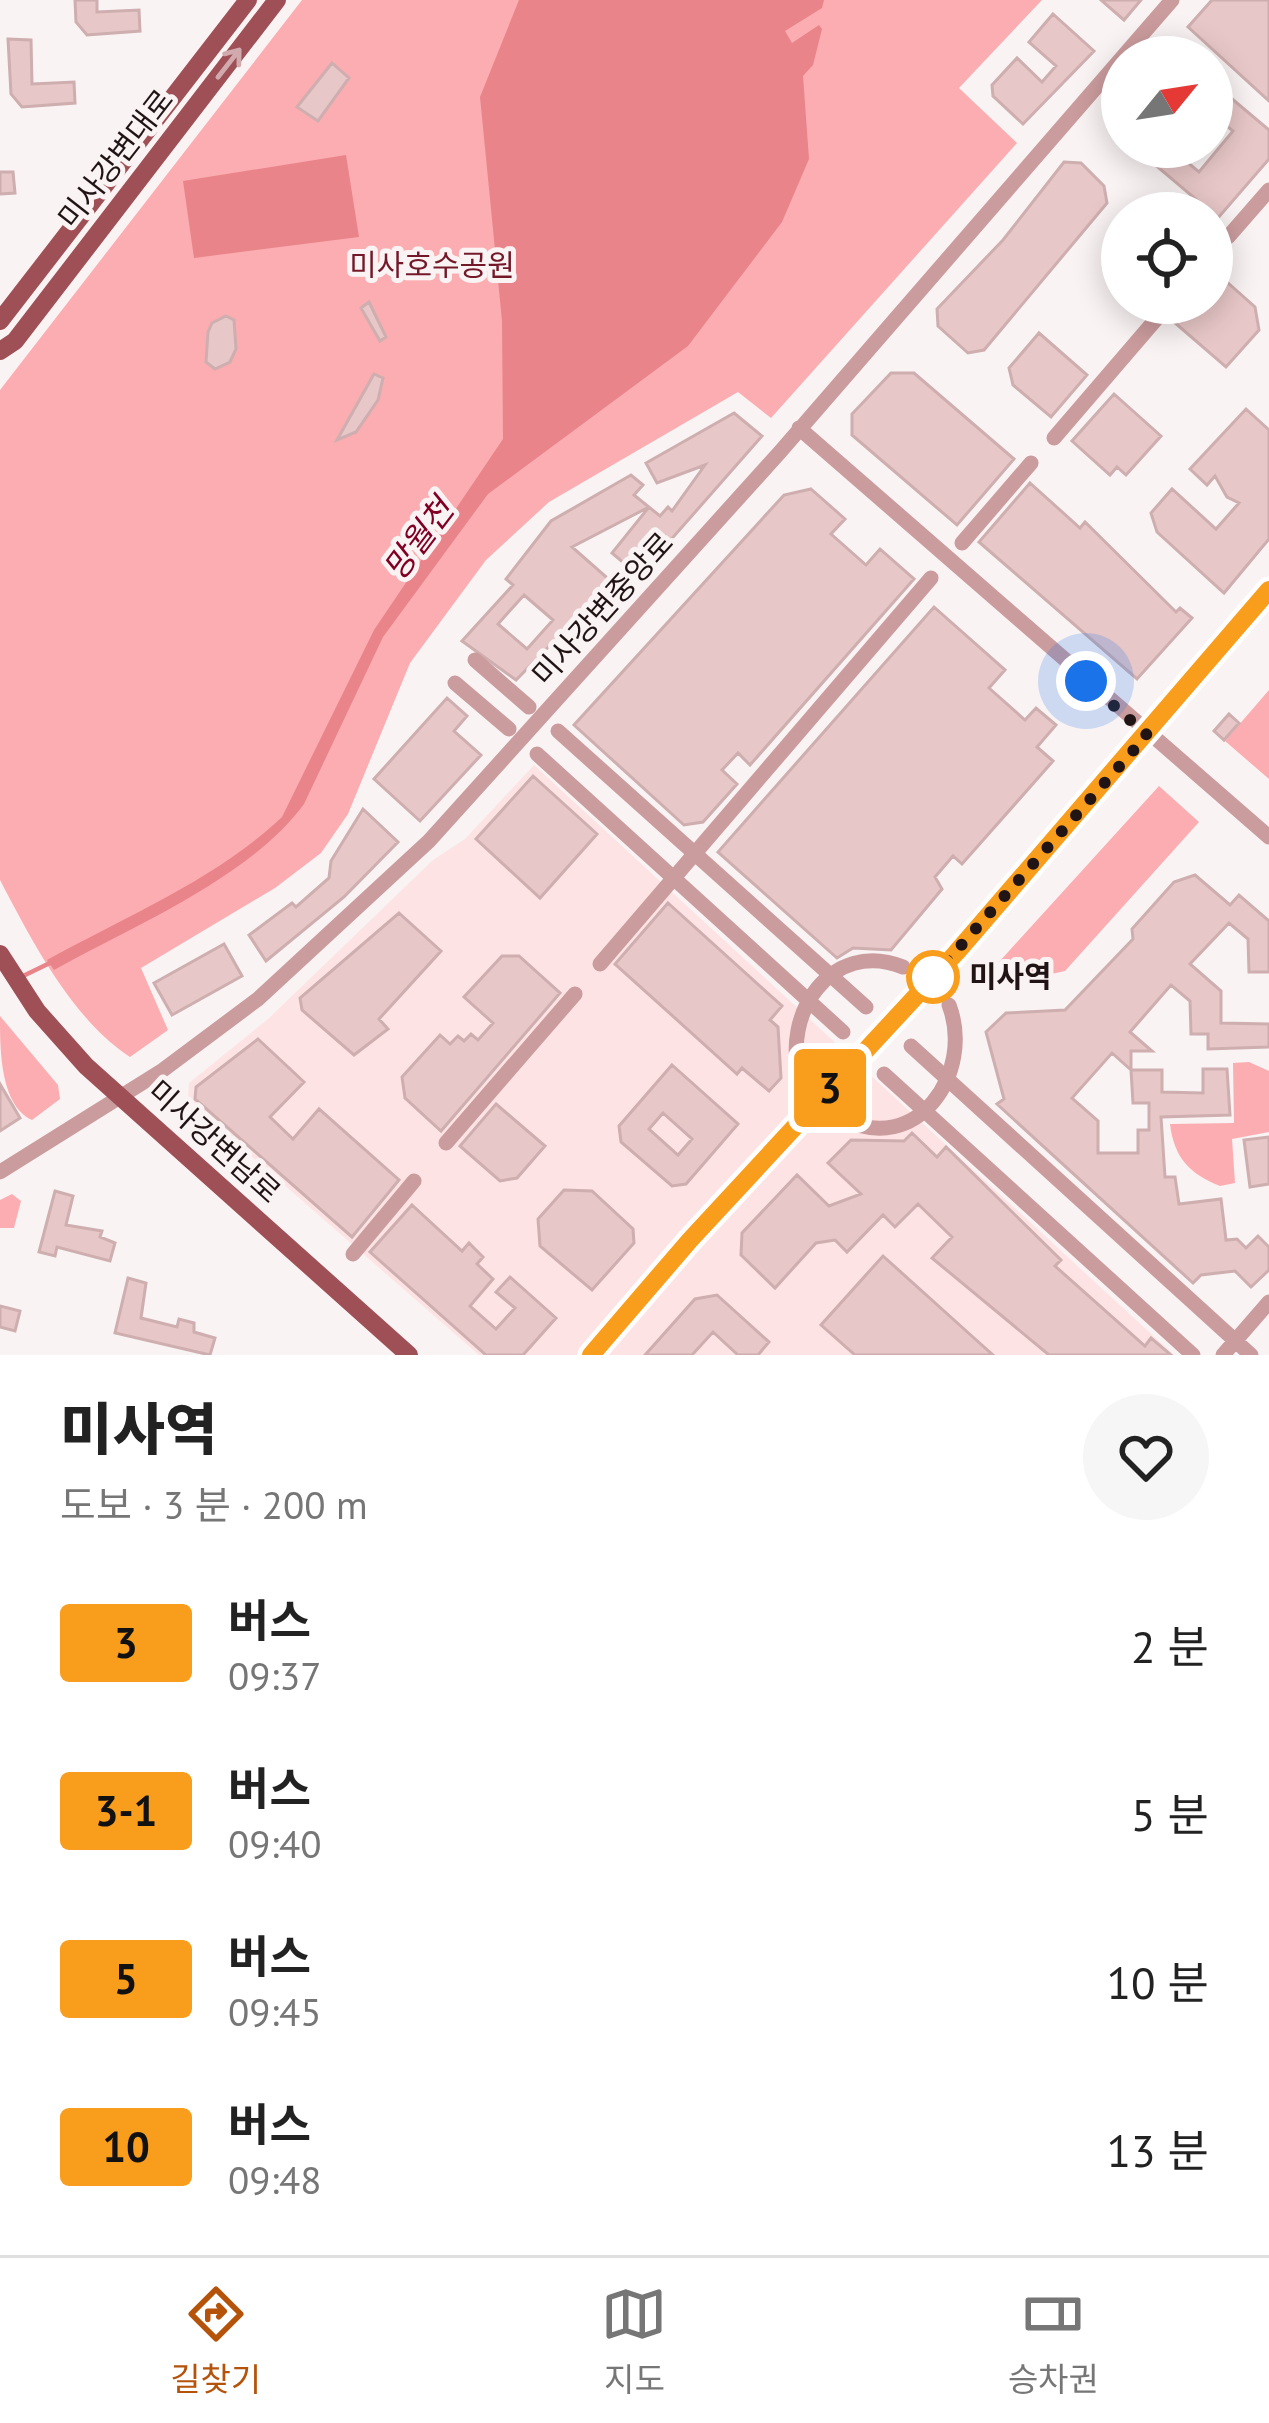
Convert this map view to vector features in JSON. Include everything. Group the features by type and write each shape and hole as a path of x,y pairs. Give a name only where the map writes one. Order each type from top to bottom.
{"main road":[{"name":"미사강변대로","path":"0,321 248,0"},
{"name":"미사강변대로","path":"0,351 14,341 277,0"},
{"path":"591,1355 1147,735 1269,590"},
{"name":"미사강변남로","path":"0,954 38,1011 120,1098 409,1355"}],"street":[{"name":"미사강변중앙로","path":"0,1172 120,1098 258,999 429,841 800,428 1172,0"},
{"path":"1233,231 1269,190"},
{"path":"1054,438 1153,324"},
{"path":"800,428 1269,837"},
{"path":"962,543 1031,464"},
{"path":"601,964 931,578"},
{"path":"475,660 529,707"},
{"path":"454,683 509,729"},
{"path":"558,731 866,1007"},
{"path":"537,754 843,1032"},
{"path":"801,1079 793,1047 796,1019 807,999 830,974 869,961 903,968"},
{"path":"446,1143 575,994"},
{"path":"842,1118 879,1127 924,1110 950,1082 958,1035 949,1005"},
{"path":"911,1046 1228,1349 1251,1355"},
{"path":"884,1074 1193,1355"},
{"path":"353,1254 414,1181"},
{"path":"1228,1349 1269,1302"}],"shaded area":[{"path":"519,0 824,0 822,8 785,31 792,43 819,25 822,29 813,65 803,76 809,159 782,222 688,346 488,494 383,637 304,804 281,830 254,855 189,898 54,970 47,960 200,878 282,817 374,630 503,439 502,321 480,97"},
{"path":"346,155 359,237 194,258 183,181"},
{"path":"534,765 1174,1355 479,1355 188,1101 189,1083 268,1019 433,860 465,839"}],"green space":[{"name":"미사호수공원","path":"302,0 1042,0 959,88 1017,143 771,418 738,392 549,502 486,560 410,663 348,814 321,853 275,888 141,968 168,1030 130,1057 72,1000 0,880 0,390"},
{"path":"1269,690 1269,779 1225,741"},
{"path":"1159,786 1199,822 1065,971 1020,981 999,962"},
{"path":"0,1016 58,1085 60,1099 32,1120 21,1113 8,1089"},
{"path":"1249,1062 1269,1071 1269,1132 1232,1139 1235,1183 1220,1186 1185,1163 1170,1124 1234,1123 1233,1063"},
{"path":"12,1194 21,1201 14,1228 0,1228 0,1200"}],"building":[{"path":"75,0 97,0 97,12 139,10 140,31 87,35 76,22"},
{"path":"1101,0 1141,0 1124,20"},
{"path":"1212,0 1269,0 1269,101 1233,68 1233,36 1198,36 1188,27"},
{"path":"1053,14 1094,51 1023,124 993,96 992,85 1017,58 1042,82 1056,66 1029,42"},
{"path":"8,39 31,40 32,84 74,82 75,103 22,107 11,94"},
{"path":"332,63 349,78 318,121 297,107"},
{"path":"1233,100 1269,130 1269,159 1233,201 1233,192 1187,192 1159,168 1199,172 1233,168"},
{"path":"1064,162 1081,163 1104,186 1101,210 984,350 968,353 938,326 937,309 1003,240"},
{"path":"0,172 13,172 15,193 0,194"},
{"path":"1233,287 1255,307 1259,330 1226,367 1176,324 1233,324"},
{"path":"369,302 386,337 380,341 361,308"},
{"path":"226,316 234,320 236,349 230,362 215,369 206,362 208,332 212,323"},
{"path":"1039,333 1087,375 1051,417 1013,385 1009,368"},
{"path":"891,373 914,373 1014,459 957,525 852,435 852,414"},
{"path":"374,374 383,378 378,400 356,432 337,440"},
{"path":"1114,394 1161,436 1126,475 1117,467 1110,475 1072,441"},
{"path":"1246,409 1269,430 1269,539 1224,593 1157,532 1151,513 1172,489 1216,529 1239,503 1227,497 1215,476 1207,485 1190,469"},
{"path":"734,413 762,436 639,576 612,553 649,507 660,516 668,507 672,511 705,465 657,483 646,463"},
{"path":"631,475 643,485 634,495 649,507 572,547 612,582 516,680 462,641 513,585 506,579 551,521","holes":["524,595 553,620 527,649 498,624"]},
{"path":"1030,483 1080,528 1085,522 1176,612 1180,608 1192,618 1137,679 979,542"},
{"path":"811,489 845,519 831,534 866,565 880,549 914,579 750,765 738,753 722,770 737,784 703,822 684,825 574,725 784,495"},
{"path":"934,607 1005,670 989,688 1025,720 1036,708 1056,725 1037,747 1053,761 962,864 953,856 935,877 942,889 891,950 853,948 837,958 718,852"},
{"path":"447,698 467,716 454,731 481,755 420,821 374,779"},
{"path":"1229,714 1239,723 1224,740 1214,731"},
{"path":"533,776 597,834 540,898 476,839"},
{"path":"363,809 398,842 344,897 266,961 249,935 292,903 296,907 329,878 331,861"},
{"path":"1195,875 1230,905 1239,895 1269,921 1269,972 1249,972 1248,939 1229,923 1190,964 1221,991 1221,1023 1269,1024 1269,1047 1208,1049 1208,1034 1191,1034 1190,1001 1171,985 1130,1032 1152,1051 1131,1051 1131,1070 1162,1070 1162,1092 1203,1093 1203,1069 1227,1069 1230,1115 1161,1117 1165,1177 1175,1177 1179,1204 1221,1199 1226,1240 1237,1239 1246,1248 1258,1236 1269,1247 1269,1270 1251,1287 1235,1271 1201,1275 1193,1283 997,1104 1004,1099 986,1032 1006,1013 1065,1010 1133,939 1132,929 1174,882","holes":["1112,1053 1131,1070 1133,1103 1149,1103 1149,1130 1138,1130 1138,1153 1098,1153 1098,1121 1072,1098"]},
{"path":"668,903 782,1006 770,1020 778,1027 781,1078 769,1091 742,1068 737,1074 615,964"},
{"path":"399,913 441,951 379,1019 388,1029 354,1055 302,1010 300,998"},
{"path":"224,944 242,976 172,1015 154,983"},
{"path":"502,956 519,956 560,993 441,1131 405,1098 402,1077 440,1035 450,1044 458,1036 464,1041 471,1034 478,1040 493,1023 464,997"},
{"path":"258,1039 304,1082 270,1117 293,1139 319,1109 399,1180 352,1237 195,1099 196,1087"},
{"path":"672,1065 738,1124 686,1184 672,1186 621,1142 619,1126","holes":["663,1113 692,1139 678,1155 649,1129"]},
{"path":"0,1084 20,1118 0,1131"},
{"path":"496,1104 545,1146 517,1178 500,1181 460,1146"},
{"path":"912,1133 937,1157 946,1147 1061,1260 1055,1266 1145,1346 1151,1338 1171,1355 1049,1355 932,1258 952,1237 918,1204 895,1227 883,1215 847,1252 835,1240 816,1243 775,1288 741,1255 742,1233 797,1175 829,1206 861,1194 828,1163 851,1140 904,1141"},
{"path":"1269,1137 1269,1184 1250,1187 1244,1140"},
{"path":"564,1190 592,1191 633,1229 634,1243 592,1290 540,1246 538,1219"},
{"path":"55,1191 73,1196 66,1225 102,1231 100,1237 115,1243 110,1261 57,1247 55,1256 39,1252"},
{"path":"412,1205 462,1251 469,1243 483,1257 477,1264 493,1279 470,1306 496,1329 515,1308 496,1292 510,1277 556,1318 523,1355 486,1355 370,1252"},
{"path":"883,1256 993,1355 855,1355 821,1325"},
{"path":"128,1278 146,1283 141,1318 177,1327 179,1319 194,1323 194,1332 215,1338 210,1355 115,1333"},
{"path":"717,1295 769,1342 758,1355 738,1355 713,1332 692,1355 645,1355 695,1299"},
{"path":"0,1306 20,1311 15,1331 0,1327"}],"waterway":[{"name":"망월천","path":"21,977 54,961"}],"bus line":[{"name":"3","path":"591,1355 690,1240 956,953 1269,590"}],"place":[{"name":"미사역","path":"933,977"}],"route":[{"path":"933,977 931,980 1147,735 1086,681"}]}
